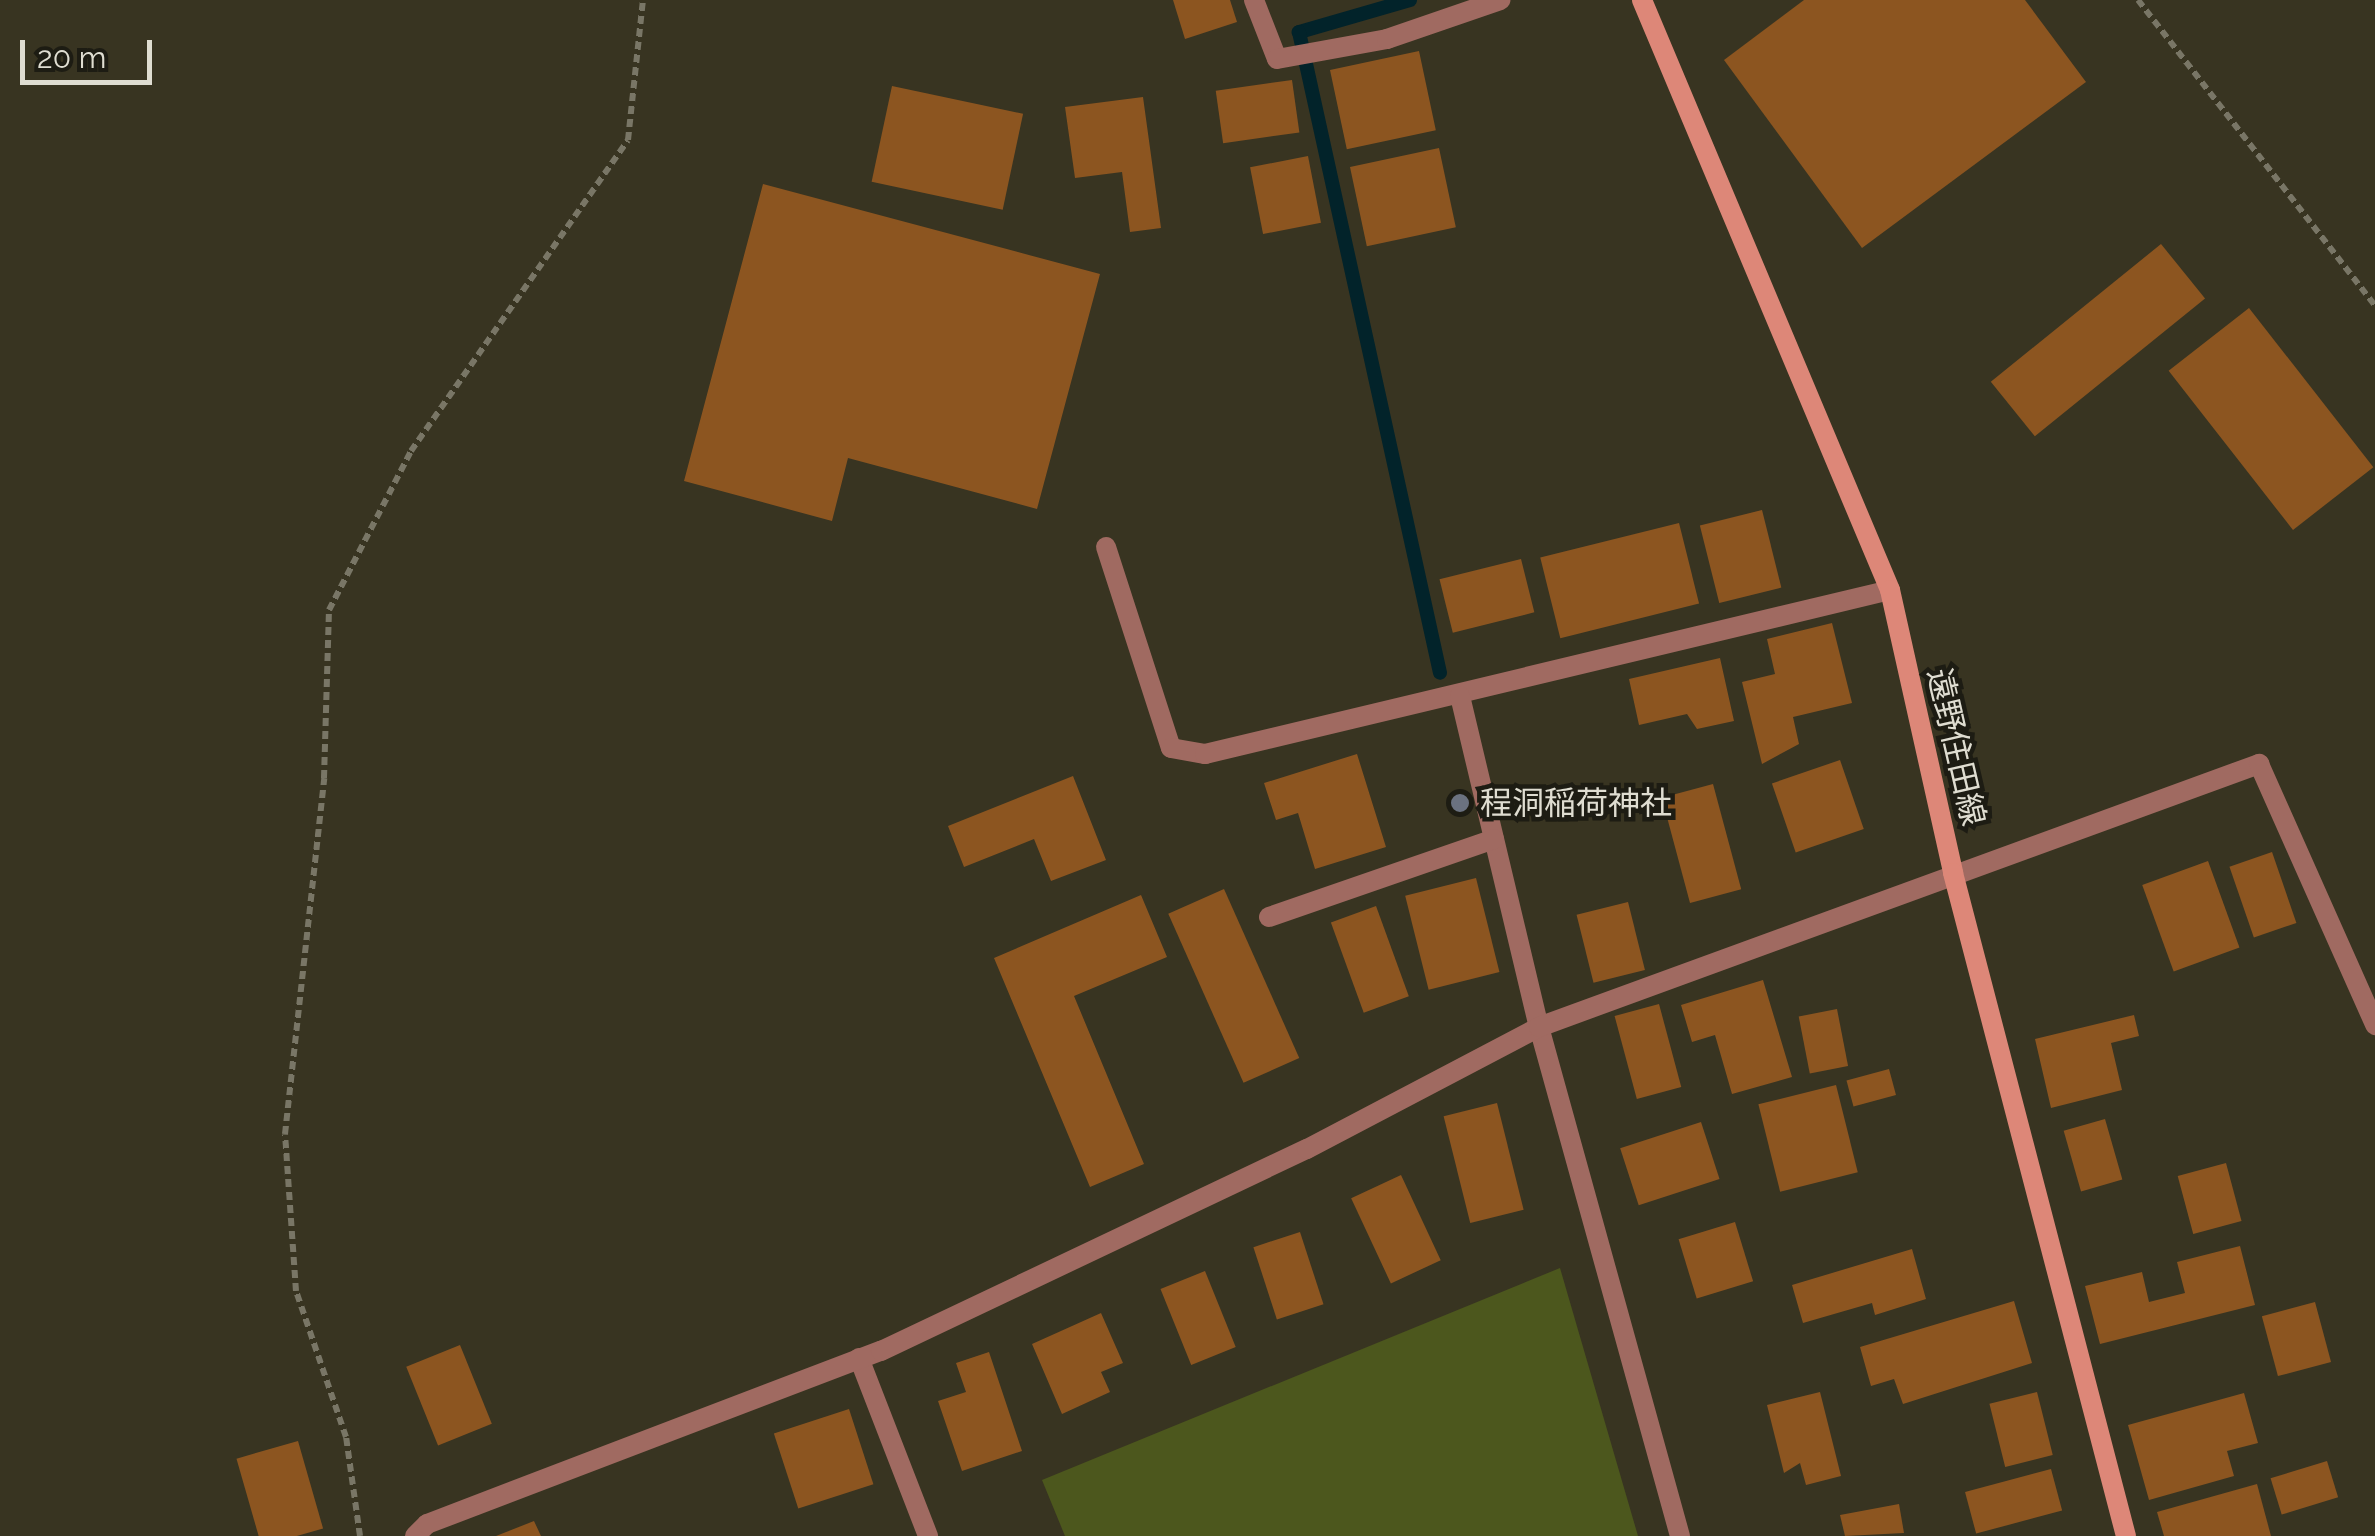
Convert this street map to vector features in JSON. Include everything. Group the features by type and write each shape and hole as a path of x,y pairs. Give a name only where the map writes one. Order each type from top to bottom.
{"main road":[{"name":"遠野住田線","path":"1642,0 1890,590 1954,873 2126,1536"}],"street":[{"path":"1254,0 1277,59 1387,39 1500,0"},
{"path":"1106,547 1171,748 1205,754 1890,590"},
{"path":"1460,696 1539,1027 1680,1536"},
{"path":"415,1536 428,1524 860,1358 1307,1149 1539,1027 2259,764 2375,1025"},
{"path":"1269,917 1494,839"},
{"path":"860,1358 928,1536"}],"path":[{"path":"360,1536 346,1437 296,1291 285,1134 324,778 329,610 412,451 628,140 643,0"},
{"path":"2138,0 2375,305"}],"green space":[{"path":"1560,1268 1638,1536 1065,1536 1042,1480"}],"building":[{"path":"1173,0 1230,0 1237,22 1185,39"},
{"path":"1804,0 2025,0 2086,82 1862,248 1724,60"},
{"path":"1419,51 1436,130 1347,149 1330,70"},
{"path":"1292,80 1299,132 1223,143 1216,91"},
{"path":"892,86 1023,114 1003,210 872,182"},
{"path":"1143,97 1161,228 1130,232 1122,172 1075,178 1065,107"},
{"path":"1439,148 1456,227 1367,246 1350,167"},
{"path":"1308,156 1321,223 1263,234 1250,167"},
{"path":"763,184 1100,274 1037,509 848,458 832,521 684,481"},
{"path":"2161,244 2205,298 2035,436 1991,382"},
{"path":"2249,308 2373,467 2293,530 2169,371"},
{"path":"1762,510 1781,588 1719,603 1700,525"},
{"path":"1679,523 1699,604 1560,638 1540,558"},
{"path":"1521,559 1534,612 1453,633 1439,579"},
{"path":"1832,623 1852,703 1793,717 1799,744 1762,764 1742,682 1775,674 1767,639"},
{"path":"1720,658 1734,721 1697,729 1687,714 1639,725 1629,679"},
{"path":"1357,754 1386,847 1315,869 1298,813 1276,820 1264,783"},
{"path":"1840,760 1864,829 1796,852 1772,783"},
{"path":"1073,776 1106,860 1051,881 1034,839 964,867 948,826"},
{"path":"1713,784 1741,889 1690,903 1662,798"},
{"path":"2272,852 2296,923 2254,938 2229,867"},
{"path":"2208,861 2239,947 2174,971 2142,885"},
{"path":"1476,878 1499,972 1429,990 1405,896"},
{"path":"1224,889 1299,1058 1244,1083 1168,914"},
{"path":"1141,895 1167,957 1074,996 1144,1164 1090,1187 994,958"},
{"path":"1628,902 1645,970 1594,983 1577,915"},
{"path":"1376,906 1409,996 1364,1013 1331,922"},
{"path":"1763,980 1792,1077 1732,1094 1715,1035 1692,1042 1681,1005"},
{"path":"1659,1004 1681,1087 1637,1099 1615,1016"},
{"path":"1837,1009 1848,1066 1810,1073 1799,1016"},
{"path":"2134,1015 2139,1036 2111,1043 2122,1090 2051,1108 2035,1039"},
{"path":"1889,1069 1896,1095 1853,1106 1846,1080"},
{"path":"1836,1085 1858,1172 1780,1192 1758,1104"},
{"path":"1497,1103 1524,1210 1470,1223 1444,1116"},
{"path":"2105,1119 2122,1180 2081,1191 2064,1131"},
{"path":"1701,1122 1720,1179 1639,1205 1620,1148"},
{"path":"2226,1163 2242,1221 2193,1234 2178,1176"},
{"path":"1401,1175 1441,1260 1391,1283 1351,1198"},
{"path":"1735,1222 1753,1281 1697,1299 1679,1239"},
{"path":"1300,1232 1323,1304 1277,1319 1253,1247"},
{"path":"2240,1246 2255,1305 2100,1344 2085,1286 2142,1272 2149,1302 2185,1293 2177,1262"},
{"path":"1912,1249 1926,1299 1875,1315 1872,1303 1803,1323 1792,1285"},
{"path":"1205,1271 1236,1347 1191,1365 1160,1289"},
{"path":"2014,1301 2032,1363 1903,1404 1894,1379 1871,1386 1860,1347"},
{"path":"2315,1302 2331,1362 2278,1376 2262,1316"},
{"path":"1101,1313 1123,1363 1101,1372 1110,1392 1062,1414 1032,1344"},
{"path":"460,1345 492,1424 438,1446 406,1367"},
{"path":"989,1352 1022,1451 962,1471 938,1401 966,1392 956,1363"},
{"path":"1820,1392 1841,1476 1806,1485 1800,1463 1784,1473 1767,1405"},
{"path":"2037,1392 2053,1455 2005,1467 1989,1404"},
{"path":"2244,1393 2258,1443 2227,1451 2234,1476 2149,1500 2128,1425"},
{"path":"849,1409 873,1484 798,1509 774,1433"},
{"path":"298,1441 323,1528 297,1536 259,1536 236,1459"},
{"path":"2327,1461 2338,1497 2282,1515 2271,1478"},
{"path":"2051,1469 2062,1511 1976,1534 1965,1492"},
{"path":"2257,1484 2271,1536 2164,1536 2157,1512"},
{"path":"1899,1504 1904,1533 1845,1536 1840,1515"},
{"path":"534,1521 541,1536 496,1536"}],"waterway":[{"path":"1410,0 1299,32 1440,673"}],"place":[{"name":"程洞稲荷神社","path":"1460,803"}]}
